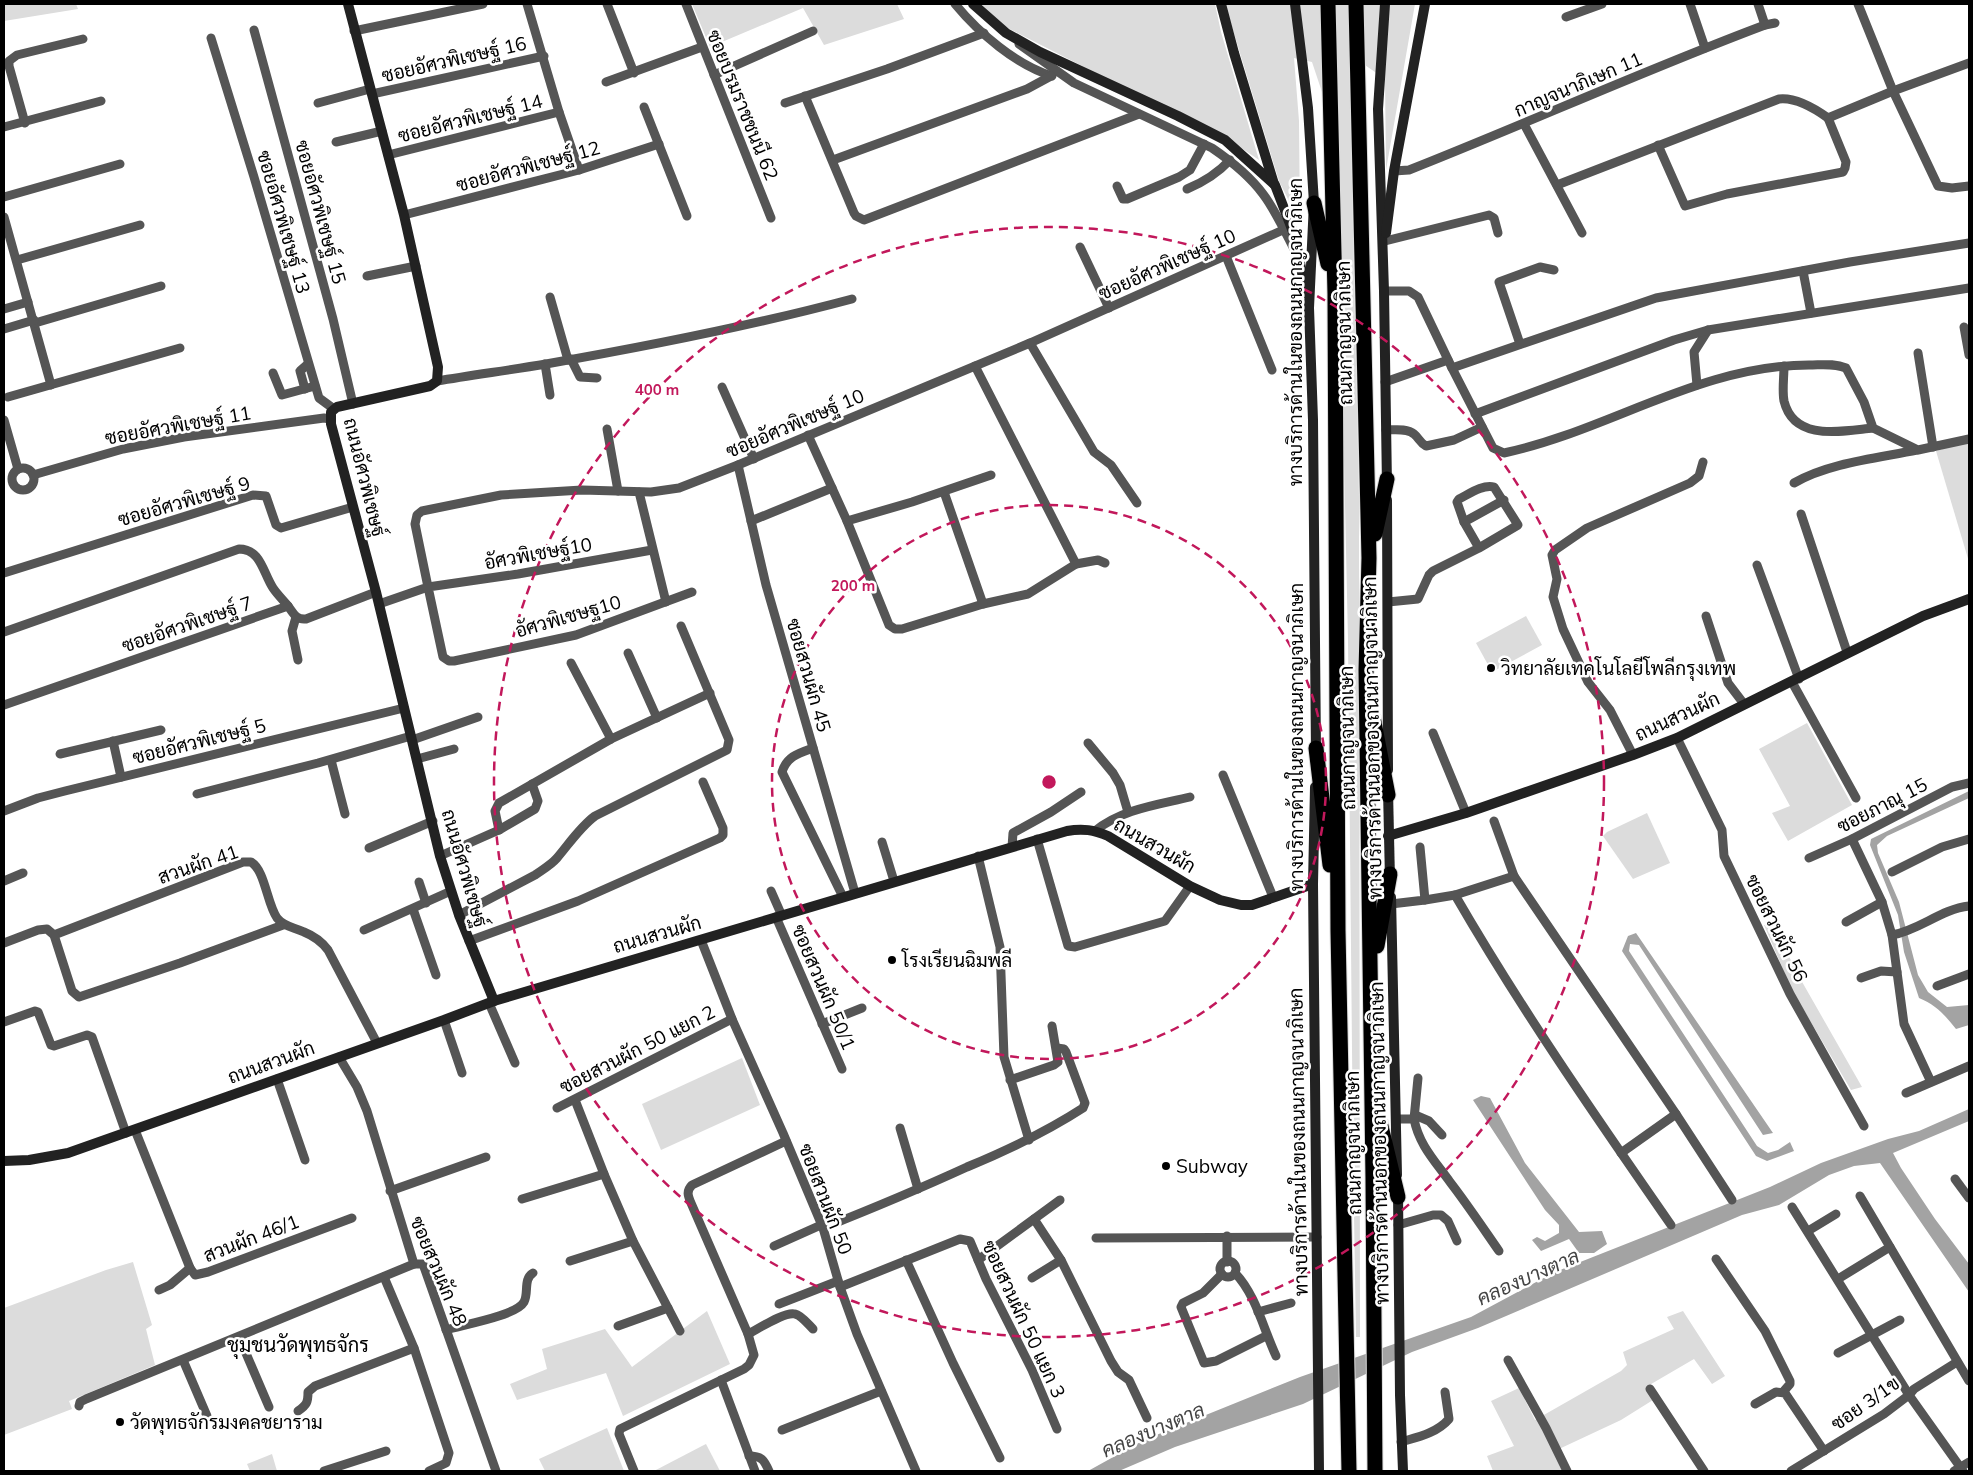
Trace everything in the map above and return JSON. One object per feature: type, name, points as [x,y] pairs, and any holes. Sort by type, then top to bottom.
[{"type":"highway","name":"ถนนกาญจนาภิเษก","points":[[1328,4],[1335,294],[1338,931],[1349,1471]]},
{"type":"highway","name":"ถนนกาญจนาภิเษก","points":[[1356,4],[1370,558],[1366,679],[1376,1400],[1375,1471]]},
{"type":"highway","points":[[1314,203],[1335,294]]},
{"type":"highway","points":[[1370,558],[1387,479]]},
{"type":"highway","points":[[1366,679],[1388,795]]},
{"type":"highway","points":[[1316,748],[1338,931]]},
{"type":"highway","points":[[1370,982],[1390,874]]},
{"type":"highway","points":[[1372,1090],[1398,1196]]},
{"type":"main road","points":[[348,4],[404,215],[438,367],[437,381]]},
{"type":"main road","points":[[973,4],[1006,33],[1040,52],[1178,116],[1224,140],[1275,185]]},
{"type":"main road","points":[[1221,4],[1234,53],[1275,185],[1290,221],[1309,308]]},
{"type":"main road","name":"ทางบริการด้านในของถนนกาญจนาภิเษก","points":[[1295,4],[1308,108],[1314,203],[1309,308],[1313,420],[1316,748],[1313,884],[1319,1471]]},
{"type":"main road","name":"ทางบริการด้านนอกของถนนกาญจนาภิเษก","points":[[1385,4],[1378,109],[1384,291],[1387,479],[1388,836],[1403,1471]]},
{"type":"main road","points":[[1382,262],[1394,171],[1425,4]]},
{"type":"main road","name":"ถนนอัศวพิเชษฐ์","points":[[437,381],[430,386],[353,404],[332,414],[353,506],[433,821],[440,856],[459,915],[491,1002]]},
{"type":"main road","name":"ถนนสวนผัก","points":[[1388,836],[1466,812],[1677,738],[1795,680],[1847,652],[1923,616],[1969,599]]},
{"type":"main road","name":"ถนนสวนผัก","points":[[4,1161],[42,1158],[68,1153],[491,1002],[978,856],[1076,829],[1095,831],[1108,836],[1190,886],[1220,900],[1241,905],[1260,903],[1313,884]]},
{"type":"street","points":[[354,31],[483,4]]},
{"type":"street","points":[[527,4],[544,56],[559,112],[579,170]]},
{"type":"street","points":[[607,4],[634,73]]},
{"type":"street","name":"ซอยบรมราชชนนี 62","points":[[686,4],[770,218]]},
{"type":"street","points":[[955,4],[984,33],[1022,64],[1074,83],[1204,144],[1230,160],[1243,171],[1264,196],[1299,258]]},
{"type":"street","points":[[1566,17],[1602,4]]},
{"type":"street","points":[[1690,4],[1705,48]]},
{"type":"street","points":[[1758,4],[1765,25]]},
{"type":"street","points":[[1858,4],[1893,91],[1938,186],[1952,188],[1969,186]]},
{"type":"street","name":"กาญจนาภิเษก 11","points":[[1394,171],[1409,170],[1705,48],[1775,23]]},
{"type":"street","name":"ซอยอัศวพิเชษฐ์ 15","points":[[254,30],[333,319],[353,404]]},
{"type":"street","points":[[714,75],[814,31]]},
{"type":"street","points":[[785,103],[887,69],[984,33]]},
{"type":"street","points":[[1006,33],[1074,83]]},
{"type":"street","name":"ซอยอัศวพิเชษฐ์ 13","points":[[211,38],[315,386],[319,398],[332,414]]},
{"type":"street","points":[[25,123],[9,61],[17,55],[83,39]]},
{"type":"street","points":[[606,82],[702,47]]},
{"type":"street","name":"ซอยอัศวพิเชษฐ์ 16","points":[[318,103],[544,56]]},
{"type":"street","points":[[1828,118],[1893,91],[1969,63]]},
{"type":"street","points":[[833,160],[1027,89],[1051,76]]},
{"type":"street","points":[[806,96],[854,213],[864,220],[1139,114]]},
{"type":"street","points":[[1557,185],[1658,145],[1779,99],[1790,99],[1815,108],[1828,118],[1846,162],[1846,168],[1843,172],[1727,194],[1685,206],[1658,145]]},
{"type":"street","points":[[4,127],[25,123],[101,101]]},
{"type":"street","points":[[644,107],[687,216]]},
{"type":"street","name":"ซอยอัศวพิเชษฐ์ 14","points":[[388,155],[559,112]]},
{"type":"street","points":[[1524,124],[1582,233]]},
{"type":"street","points":[[336,142],[382,132]]},
{"type":"street","name":"ซอยอัศวพิเชษฐ์ 12","points":[[404,215],[579,170],[659,144]]},
{"type":"street","points":[[1117,186],[1120,196],[1123,199],[1127,199],[1179,177],[1190,170],[1204,144]]},
{"type":"street","points":[[1187,189],[1215,174],[1230,160]]},
{"type":"street","points":[[4,196],[120,164]]},
{"type":"street","points":[[1385,241],[1488,215],[1494,218],[1498,233]]},
{"type":"street","points":[[4,216],[7,240],[17,260],[51,385]]},
{"type":"street","points":[[17,260],[140,225]]},
{"type":"street","name":"ซอยอัศวพิเชษฐ์ 10","points":[[450,661],[443,657],[415,524],[415,519],[422,511],[501,494],[540,491],[639,492],[679,488],[1030,343],[1283,230]]},
{"type":"street","points":[[1385,382],[1520,344],[1656,298],[1969,243]]},
{"type":"street","points":[[1080,247],[1109,308]]},
{"type":"street","points":[[1226,256],[1272,370]]},
{"type":"street","points":[[367,276],[416,266]]},
{"type":"street","points":[[1520,344],[1499,282],[1540,267],[1554,270]]},
{"type":"street","points":[[1803,271],[1811,313]]},
{"type":"street","points":[[4,329],[161,286]]},
{"type":"street","points":[[1475,414],[1674,340],[1708,330],[1969,288]]},
{"type":"street","points":[[1384,291],[1401,290],[1414,293],[1418,297],[1475,414],[1493,448],[1500,452],[1508,452],[1574,434],[1697,385],[1724,377],[1784,366],[1833,365],[1846,368],[1864,402],[1873,428]]},
{"type":"street","points":[[550,297],[570,360],[580,377],[596,378]]},
{"type":"street","points":[[437,381],[570,360],[763,322],[852,299]]},
{"type":"street","points":[[4,309],[28,302]]},
{"type":"street","points":[[1964,327],[1969,355]]},
{"type":"street","points":[[1697,385],[1694,352],[1708,330]]},
{"type":"street","points":[[1030,343],[1094,452],[1111,465],[1137,503]]},
{"type":"street","points":[[8,397],[180,348]]},
{"type":"street","points":[[1918,352],[1933,447]]},
{"type":"street","points":[[305,390],[300,371],[308,364]]},
{"type":"street","points":[[545,364],[550,395]]},
{"type":"street","points":[[975,366],[1076,564]]},
{"type":"street","points":[[1784,366],[1784,400],[1792,420],[1810,430],[1829,432],[1873,428],[1918,450]]},
{"type":"street","points":[[273,373],[282,394],[285,395],[315,386]]},
{"type":"street","points":[[722,387],[754,458]]},
{"type":"street","name":"ซอยอัศวพิเชษฐ์ 11","points":[[33,476],[123,449],[175,439],[324,418],[332,414]]},
{"type":"street","points":[[4,420],[18,469]]},
{"type":"street","points":[[1386,430],[1409,432],[1426,446],[1454,440],[1482,427]]},
{"type":"street","points":[[607,428],[618,492]]},
{"type":"street","points":[[808,435],[847,521],[889,625],[895,629],[902,629],[983,604],[1028,594],[1076,564],[1098,560],[1105,564]]},
{"type":"street","points":[[1794,483],[1806,476],[1836,467],[1969,439]]},
{"type":"street","points":[[1633,755],[1610,710],[1588,682],[1564,629],[1553,597],[1556,579],[1553,552],[1588,528],[1690,483],[1699,476],[1703,462]]},
{"type":"street","name":"ซอยสวนผัก 45","points":[[738,465],[766,584],[855,893]]},
{"type":"street","points":[[18,469],[27,469],[33,476],[32,485],[29,488],[19,490],[8,484],[12,475],[18,469]]},
{"type":"street","points":[[847,521],[991,476]]},
{"type":"street","points":[[1388,602],[1418,599],[1430,573],[1478,548],[1518,525],[1504,500],[1494,487],[1489,486],[1459,499],[1457,504],[1478,548]]},
{"type":"street","points":[[751,521],[832,488]]},
{"type":"street","points":[[639,492],[666,602]]},
{"type":"street","points":[[944,492],[983,604]]},
{"type":"street","name":"ซอยอัศวพิเชษฐ์ 9","points":[[4,572],[254,495],[266,496],[276,525],[281,528],[353,506]]},
{"type":"street","points":[[1464,522],[1504,500]]},
{"type":"street","points":[[1801,514],[1847,652]]},
{"type":"street","points":[[4,632],[245,549],[256,556],[273,588],[296,617],[306,619],[376,592]]},
{"type":"street","name":"อัศวพิเชษฐ์10","points":[[428,587],[518,574],[652,550]]},
{"type":"street","points":[[1757,565],[1795,680],[1856,798]]},
{"type":"street","points":[[379,604],[428,587]]},
{"type":"street","name":"อัศวพิเชษฐ10","points":[[450,661],[576,635],[692,592]]},
{"type":"street","name":"ซอยอัศวพิเชษฐ์ 7","points":[[4,705],[288,606]]},
{"type":"street","points":[[1706,616],[1728,683],[1744,704]]},
{"type":"street","points":[[296,617],[292,631],[298,660]]},
{"type":"street","points":[[459,915],[546,868],[584,826],[596,816],[727,750],[729,740],[681,626]]},
{"type":"street","points":[[628,653],[658,718]]},
{"type":"street","points":[[571,663],[612,739]]},
{"type":"street","points":[[499,830],[496,806],[612,739],[710,693]]},
{"type":"street","name":"ซอยอัศวพิเชษฐ์ 5","points":[[4,811],[38,798],[404,708]]},
{"type":"street","points":[[197,794],[412,738],[478,717]]},
{"type":"street","points":[[60,754],[161,730]]},
{"type":"street","points":[[1433,733],[1466,812]]},
{"type":"street","name":"ซอยสวนผัก 56","points":[[1677,738],[1722,830],[1724,856],[1790,994],[1864,1126]]},
{"type":"street","points":[[113,741],[121,778]]},
{"type":"street","points":[[1088,743],[1113,773],[1120,785],[1128,812]]},
{"type":"street","points":[[813,748],[792,756],[785,764],[782,772],[843,896]]},
{"type":"street","points":[[417,759],[454,749]]},
{"type":"street","points":[[330,760],[345,814]]},
{"type":"street","points":[[1223,775],[1273,897]]},
{"type":"street","points":[[469,940],[578,902],[720,838],[723,835],[723,828],[702,782]]},
{"type":"street","name":"ซอยภาณุ 15","points":[[1809,858],[1852,840],[1952,787],[1969,783]]},
{"type":"street","points":[[440,856],[499,830],[535,808],[538,801],[532,784]]},
{"type":"street","points":[[1012,847],[1013,833],[1051,812],[1081,792]]},
{"type":"street","points":[[1095,831],[1109,819],[1128,812],[1190,797]]},
{"type":"street","points":[[369,848],[433,821]]},
{"type":"street","points":[[1494,822],[1514,876],[1676,1114],[1732,1200]]},
{"type":"street","points":[[1037,839],[1068,946],[1076,947],[1165,921],[1190,886]]},
{"type":"street","points":[[1892,872],[1942,847],[1969,839]]},
{"type":"street","points":[[1852,840],[1896,934],[1897,972],[1904,1024],[1931,1082]]},
{"type":"street","points":[[882,842],[894,881]]},
{"type":"street","points":[[1420,847],[1425,900]]},
{"type":"street","points":[[978,856],[1000,946],[1002,1049],[1029,1140]]},
{"type":"street","name":"สวนผัก 41","points":[[54,935],[247,862],[255,864],[258,868],[272,907],[283,925]]},
{"type":"street","points":[[4,880],[23,873]]},
{"type":"street","points":[[1391,904],[1454,895],[1514,876]]},
{"type":"street","points":[[419,882],[426,903]]},
{"type":"street","points":[[364,930],[451,891]]},
{"type":"street","name":"ซอยสวนผัก 50/1","points":[[771,891],[822,1024],[842,1069]]},
{"type":"street","points":[[1454,895],[1492,961],[1621,1153],[1672,1225]]},
{"type":"street","points":[[1846,922],[1882,902]]},
{"type":"street","points":[[1896,934],[1909,931],[1949,911],[1969,906]]},
{"type":"street","points":[[413,908],[436,975]]},
{"type":"street","points":[[4,943],[44,928],[54,935],[72,991],[79,997],[180,963],[283,925],[311,935],[322,942],[377,1043]]},
{"type":"street","name":"ซอยสวนผัก 50","points":[[701,940],[732,1020],[822,1226],[839,1284],[857,1334],[916,1471]]},
{"type":"street","points":[[1861,978],[1881,971],[1897,972]]},
{"type":"street","points":[[1937,986],[1969,974]]},
{"type":"street","points":[[491,1002],[515,1063]]},
{"type":"street","points":[[822,1024],[862,1008]]},
{"type":"street","name":"สวนผัก 46/1","points":[[4,1022],[35,1011],[38,1012],[51,1045],[54,1046],[87,1035],[92,1037],[190,1268],[195,1274],[208,1272],[352,1218]]},
{"type":"street","points":[[444,1020],[462,1073]]},
{"type":"street","name":"ซอยสวนผัก 50 แยก 2","points":[[557,1108],[732,1020]]},
{"type":"street","points":[[1010,1080],[1054,1065],[1059,1060],[1052,1026]]},
{"type":"street","points":[[774,1246],[918,1189],[1029,1140],[1054,1127],[1083,1108],[1085,1104],[1066,1052],[1064,1049],[1057,1048]]},
{"type":"street","name":"ซอยสวนผัก 48","points":[[339,1057],[357,1087],[368,1111],[390,1191],[414,1264],[423,1264],[496,1471]]},
{"type":"street","points":[[1906,1093],[1969,1066]]},
{"type":"street","points":[[277,1078],[305,1160]]},
{"type":"street","points":[[1418,1078],[1414,1117],[1416,1129],[1426,1151],[1450,1181],[1499,1251]]},
{"type":"street","points":[[575,1100],[633,1241],[680,1331]]},
{"type":"street","points":[[1621,1153],[1676,1114]]},
{"type":"street","points":[[1396,1119],[1414,1117],[1429,1122],[1442,1135]]},
{"type":"street","points":[[900,1128],[918,1189]]},
{"type":"street","points":[[634,1471],[618,1431],[744,1369],[753,1360],[753,1347],[748,1334],[690,1203],[688,1192],[692,1184],[786,1141]]},
{"type":"street","points":[[390,1191],[486,1156]]},
{"type":"street","points":[[522,1199],[604,1174]]},
{"type":"street","points":[[1955,1179],[1969,1198]]},
{"type":"street","points":[[1860,1196],[1969,1381]]},
{"type":"street","points":[[978,1260],[1060,1200]]},
{"type":"street","points":[[1792,1207],[1910,1395],[1962,1468]]},
{"type":"street","points":[[1808,1231],[1836,1214]]},
{"type":"street","points":[[1398,1225],[1433,1215],[1441,1215],[1448,1221],[1457,1241]]},
{"type":"street","points":[[1034,1219],[1048,1237],[1111,1361],[1118,1372],[1129,1380],[1147,1418]]},
{"type":"street","points":[[1227,1236],[1227,1262]]},
{"type":"street","points":[[1096,1238],[1317,1237]]},
{"type":"street","name":"ซอยสวนผัก 50 แยก 3","points":[[779,1304],[964,1239],[970,1241],[986,1279],[1032,1370],[1057,1429]]},
{"type":"street","points":[[570,1261],[633,1241]]},
{"type":"street","points":[[1838,1279],[1890,1248]]},
{"type":"street","points":[[906,1260],[1000,1458]]},
{"type":"street","points":[[1032,1278],[1061,1260]]},
{"type":"street","points":[[1716,1260],[1769,1337],[1790,1381],[1790,1384],[1783,1392],[1776,1392],[1755,1404]]},
{"type":"street","points":[[1227,1262],[1234,1265],[1235,1273],[1243,1281],[1276,1356]]},
{"type":"street","points":[[1222,1274],[1221,1266],[1227,1262]]},
{"type":"street","points":[[79,1406],[80,1402],[86,1399],[414,1264]]},
{"type":"street","points":[[159,1290],[170,1285],[190,1268]]},
{"type":"street","points":[[446,1330],[507,1313],[521,1306],[527,1293],[528,1279],[533,1273]]},
{"type":"street","points":[[1222,1274],[1229,1277],[1235,1273]]},
{"type":"street","points":[[1222,1274],[1203,1293],[1181,1307],[1204,1363],[1216,1361],[1266,1336]]},
{"type":"street","points":[[384,1277],[414,1348],[449,1453],[446,1463],[429,1471]]},
{"type":"street","points":[[1258,1312],[1291,1303]]},
{"type":"street","points":[[618,1326],[668,1308]]},
{"type":"street","points":[[748,1334],[783,1316],[793,1313],[797,1314],[813,1329]]},
{"type":"street","points":[[1838,1353],[1900,1320]]},
{"type":"street","points":[[239,1337],[268,1407]]},
{"type":"street","points":[[298,1411],[306,1406],[308,1392],[315,1386],[414,1348]]},
{"type":"street","points":[[184,1360],[207,1416]]},
{"type":"street","points":[[1508,1360],[1546,1428],[1567,1471]]},
{"type":"street","name":"ซอย 3/1ข","points":[[1791,1471],[1884,1414],[1910,1395],[1914,1389],[1957,1362]]},
{"type":"street","points":[[720,1380],[755,1471]]},
{"type":"street","points":[[1650,1389],[1704,1471]]},
{"type":"street","points":[[782,1430],[881,1391]]},
{"type":"street","points":[[1401,1442],[1431,1432],[1449,1419],[1445,1392]]},
{"type":"street","points":[[1783,1392],[1824,1451]]},
{"type":"street","points":[[324,1471],[353,1467],[386,1450]]},
{"type":"street","points":[[749,1456],[758,1456],[763,1459],[769,1471]]},
{"type":"shaded area","points":[[4,4],[76,4],[78,9],[4,21]]},
{"type":"shaded area","points":[[692,4],[897,4],[904,19],[824,45],[803,8],[710,47]]},
{"type":"shaded area","points":[[981,4],[1215,4],[1221,32],[1259,160],[1237,145],[1000,24]]},
{"type":"shaded area","points":[[1225,4],[1415,4],[1386,170],[1385,79],[1349,54],[1359,497],[1360,1337],[1356,1337],[1348,640],[1335,56],[1321,58],[1322,92],[1312,62],[1294,58],[1299,121],[1300,223],[1279,181]]},
{"type":"shaded area","points":[[1969,441],[1969,562],[1936,451]]},
{"type":"shaded area","points":[[1526,616],[1542,645],[1492,672],[1476,643]]},
{"type":"shaded area","points":[[1807,723],[1852,805],[1788,841],[1772,813],[1790,806],[1759,749]]},
{"type":"shaded area","points":[[1969,791],[1969,798],[1887,836],[1877,845],[1878,853],[1899,902],[1918,975],[1928,992],[1947,1007],[1969,1005],[1969,1025],[1956,1029],[1940,1011],[1919,998],[1904,952],[1898,915],[1870,845],[1871,839]]},
{"type":"shaded area","points":[[1647,813],[1670,863],[1633,879],[1603,836],[1607,832]]},
{"type":"shaded area","points":[[1764,925],[1774,925],[1797,973],[1862,1087],[1851,1090],[1792,990]]},
{"type":"shaded area","points":[[1636,933],[1773,1133],[1763,1135],[1639,945],[1630,944],[1629,951],[1757,1146],[1768,1153],[1778,1150],[1790,1142],[1794,1151],[1767,1161],[1756,1156],[1622,951],[1628,936]]},
{"type":"shaded area","points":[[742,1058],[760,1105],[661,1150],[642,1104]]},
{"type":"shaded area","points":[[1481,1096],[1490,1098],[1525,1163],[1579,1232],[1602,1231],[1607,1244],[1594,1253],[1579,1253],[1569,1239],[1541,1251],[1532,1240],[1537,1237],[1545,1241],[1559,1233],[1559,1225],[1545,1210],[1473,1100]]},
{"type":"shaded area","points":[[1969,1109],[1969,1121],[1893,1153],[1935,1219],[1969,1264],[1969,1292],[1880,1163],[1854,1166],[1829,1175],[1779,1205],[1742,1215],[1478,1328],[1412,1352],[1303,1404],[1175,1447],[1119,1471],[1088,1471],[1144,1440],[1300,1377],[1471,1317],[1555,1272],[1770,1187],[1821,1163],[1888,1139],[1919,1131]]},
{"type":"shaded area","points":[[133,1262],[152,1325],[146,1329],[155,1365],[69,1401],[72,1409],[4,1435],[4,1308],[106,1270]]},
{"type":"shaded area","points":[[707,1311],[730,1364],[623,1416],[606,1373],[517,1400],[510,1384],[547,1369],[542,1349],[605,1329],[632,1367]]},
{"type":"shaded area","points":[[1683,1311],[1725,1376],[1712,1384],[1694,1359],[1646,1387],[1653,1400],[1621,1420],[1559,1449],[1570,1471],[1493,1471],[1487,1456],[1514,1446],[1491,1401],[1519,1388],[1535,1420],[1621,1371],[1627,1365],[1623,1352],[1674,1329],[1667,1317]]},
{"type":"shaded area","points":[[607,1428],[624,1471],[545,1471],[539,1459]]},
{"type":"shaded area","points":[[706,1444],[720,1471],[654,1471],[702,1446]]},
{"type":"shaded area","points":[[272,1454],[277,1471],[250,1471],[247,1464]]},
{"type":"place","name":"วิทยาลัยเทคโนโลยีโพลีกรุงเทพ","points":[[1491,668]]},
{"type":"place","name":"โรงเรียนฉิมพลี","points":[[892,960]]},
{"type":"place","name":"Subway","points":[[1166,1166]]},
{"type":"place","name":"วัดพุทธจักรมงคลชยาราม","points":[[120,1422]]},
{"type":"district","name":"ชุมชนวัดพุทธจักร","points":[[298,1345]]},
{"type":"water label","name":"คลองบางตาล","points":[[1528,1277]]},
{"type":"water label","name":"คลองบางตาล","points":[[1153,1430]]}]
